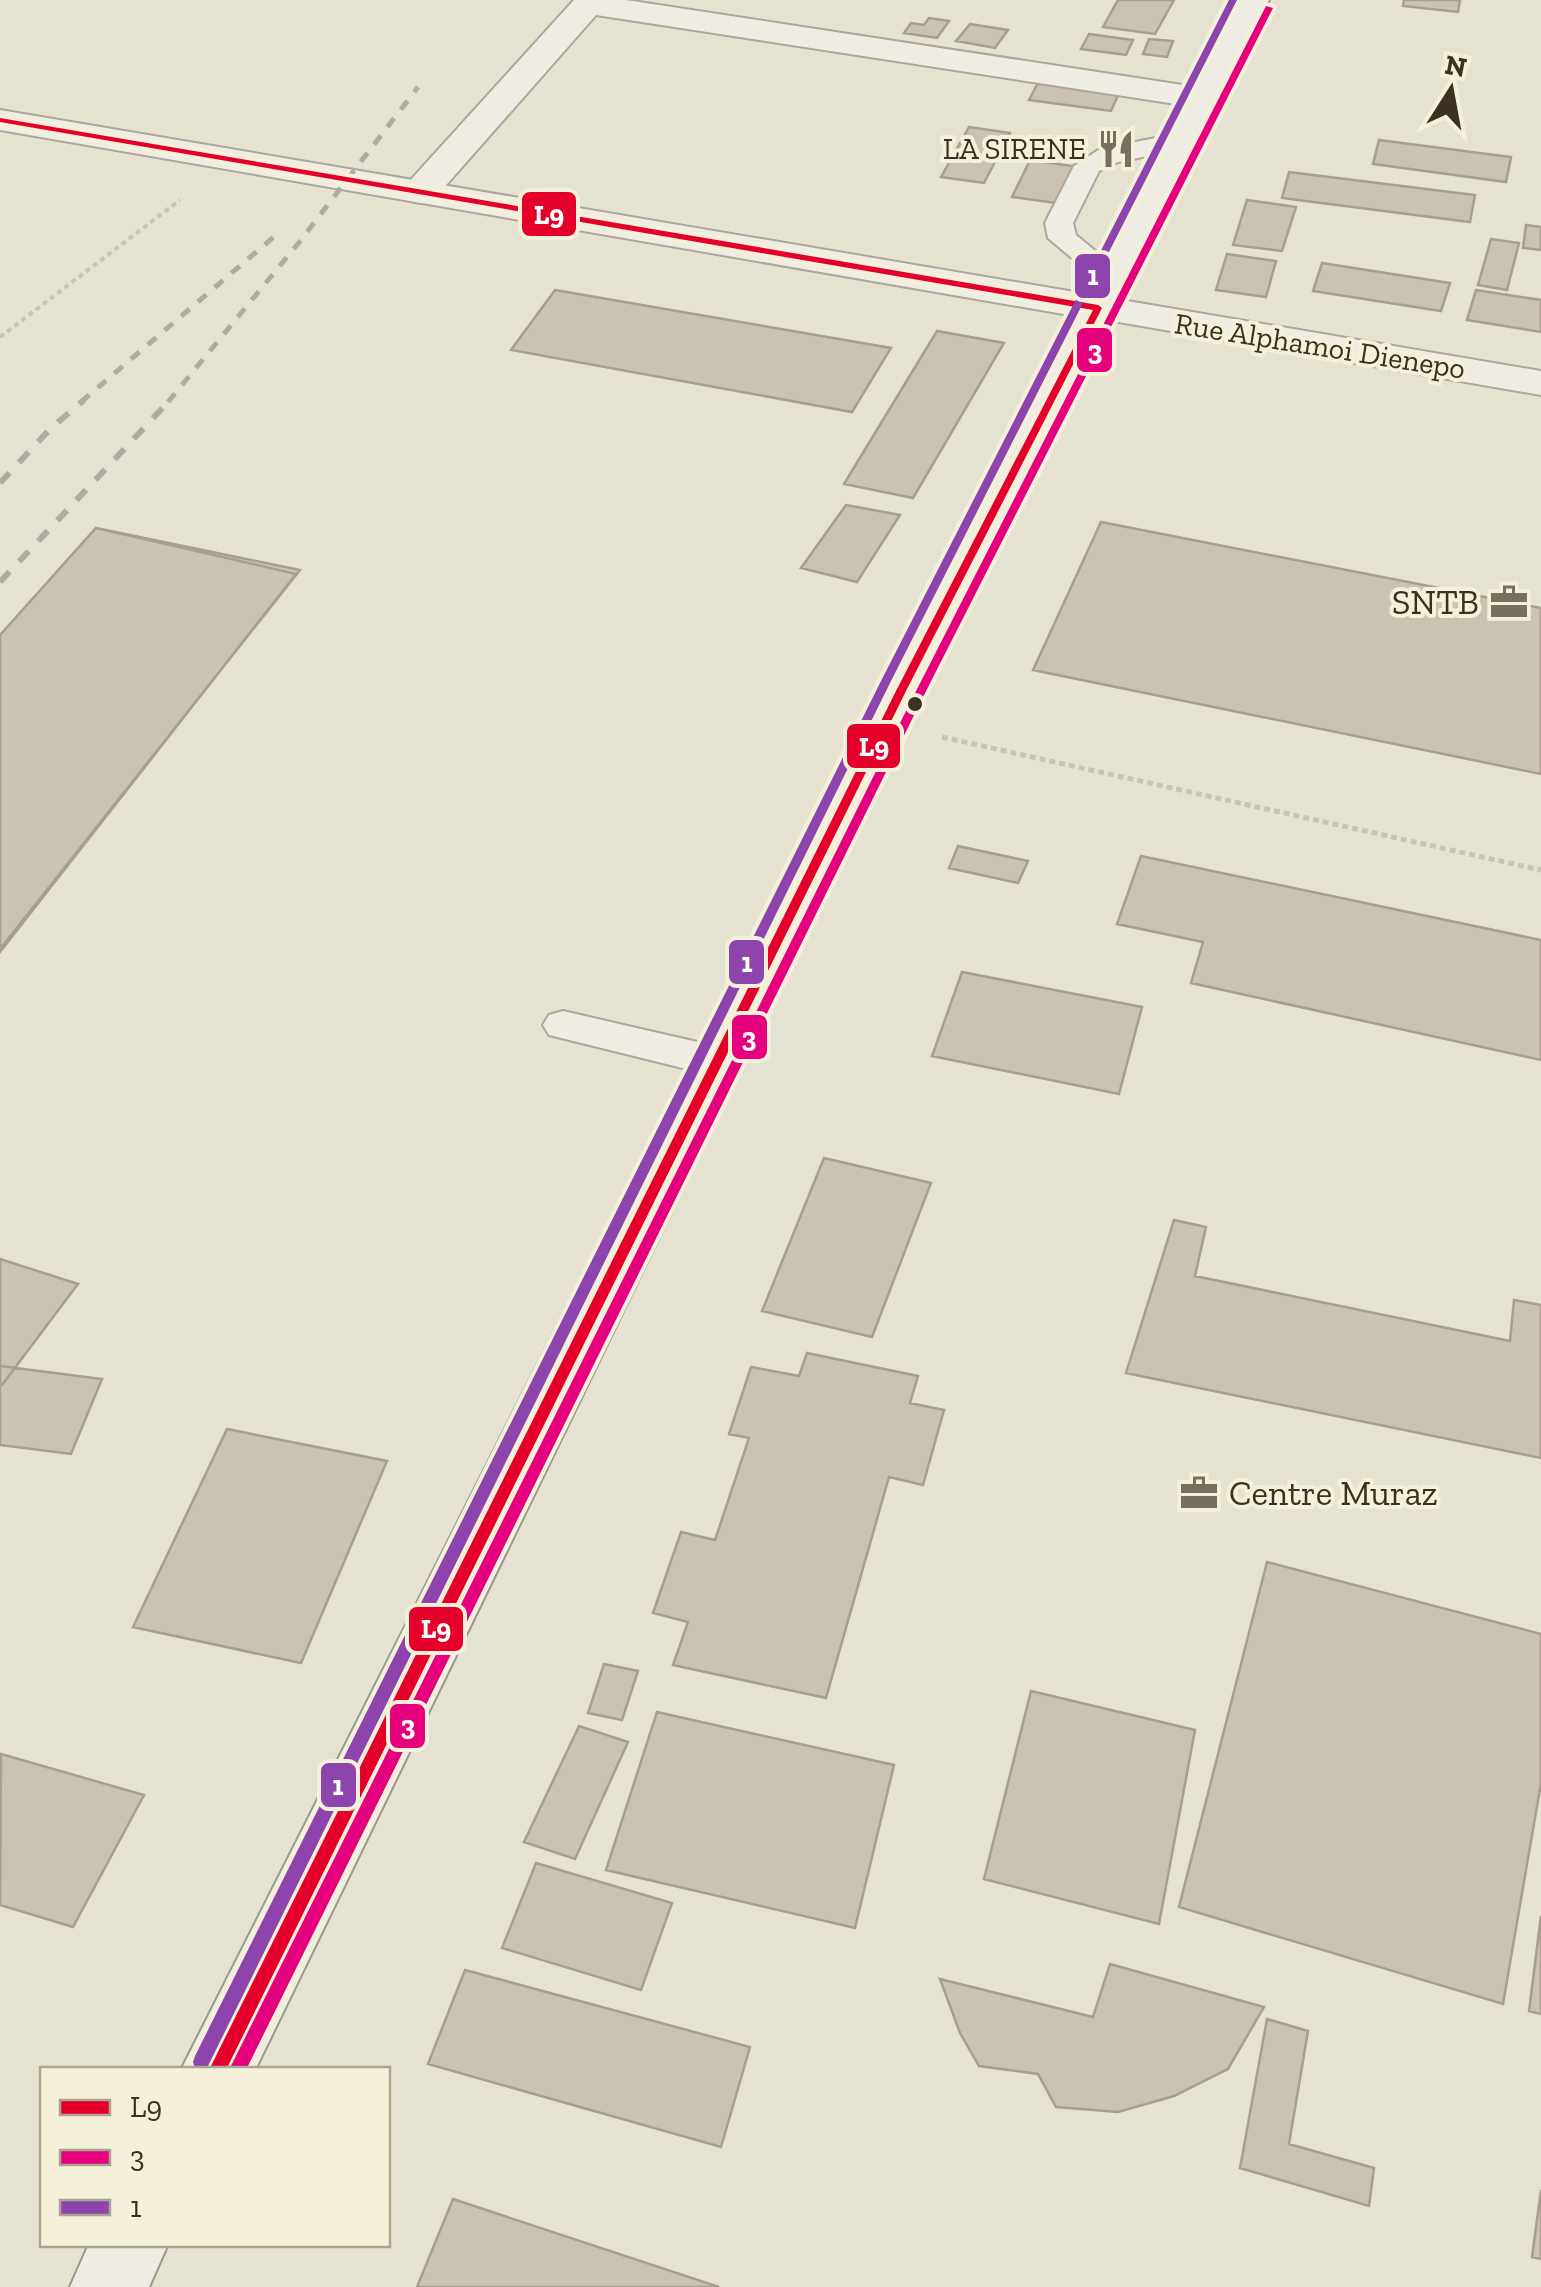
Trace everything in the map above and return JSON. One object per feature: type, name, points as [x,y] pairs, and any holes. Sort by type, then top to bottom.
[{"type":"street","points":[[217,2067],[886,724],[1253,0]]},
{"type":"street","points":[[420,192],[590,2],[1202,98]]},
{"type":"street","name":"Rue Alphamoi Dienepo","points":[[0,120],[420,192],[1105,293],[1541,382]]},
{"type":"street","points":[[109,2287],[129,2247]]},
{"type":"lane","points":[[1105,293],[1062,238],[1060,222],[1088,166],[1110,155],[1181,141]]},
{"type":"lane","points":[[563,1026],[718,1062]]},
{"type":"path","points":[[0,337],[232,160]]},
{"type":"path","points":[[886,724],[1541,870]]},
{"type":"building","points":[[1118,0],[1174,0],[1155,34],[1103,27]]},
{"type":"building","points":[[1404,0],[1460,0],[1458,12],[1403,6]]},
{"type":"building","points":[[929,18],[949,21],[937,38],[904,33],[911,23],[924,25]]},
{"type":"building","points":[[970,24],[1008,30],[995,48],[956,41]]},
{"type":"building","points":[[1089,34],[1133,40],[1126,55],[1081,49]]},
{"type":"building","points":[[1149,39],[1173,41],[1167,57],[1143,54]]},
{"type":"building","points":[[1039,81],[1119,93],[1111,111],[1029,100]]},
{"type":"building","points":[[969,127],[1010,133],[984,183],[941,177]]},
{"type":"building","points":[[1379,140],[1511,157],[1506,182],[1373,164]]},
{"type":"building","points":[[1030,160],[1079,167],[1063,204],[1012,197]]},
{"type":"building","points":[[1289,172],[1475,195],[1470,222],[1282,198]]},
{"type":"building","points":[[1247,200],[1296,207],[1282,251],[1233,245]]},
{"type":"building","points":[[1526,225],[1541,227],[1541,250],[1523,248]]},
{"type":"building","points":[[1491,239],[1519,243],[1507,290],[1478,285]]},
{"type":"building","points":[[1227,254],[1276,261],[1266,297],[1216,290]]},
{"type":"building","points":[[1322,263],[1450,283],[1441,311],[1313,291]]},
{"type":"building","points":[[555,290],[891,348],[852,412],[511,350]]},
{"type":"building","points":[[1476,290],[1541,300],[1541,332],[1467,320]]},
{"type":"building","points":[[937,331],[1004,343],[913,498],[844,484]]},
{"type":"building","points":[[846,505],[900,515],[857,582],[801,568]]},
{"type":"building","points":[[1101,522],[1541,608],[1541,774],[1033,670]]},
{"type":"building","points":[[96,528],[300,570],[0,949],[0,635]]},
{"type":"building","points":[[96,528],[296,574],[0,952],[0,635]]},
{"type":"building","points":[[958,846],[1028,861],[1018,883],[949,868]]},
{"type":"building","points":[[1141,856],[1541,940],[1541,1060],[1191,983],[1203,942],[1117,924]]},
{"type":"building","points":[[962,972],[1142,1007],[1119,1094],[932,1056]]},
{"type":"building","points":[[824,1158],[931,1183],[872,1337],[762,1311]]},
{"type":"building","points":[[1174,1220],[1206,1227],[1195,1276],[1510,1341],[1514,1300],[1541,1305],[1541,1458],[1126,1373]]},
{"type":"building","points":[[0,1259],[78,1284],[2,1385],[0,1385]]},
{"type":"building","points":[[807,1353],[918,1376],[910,1403],[944,1410],[923,1485],[889,1477],[826,1698],[673,1665],[688,1622],[653,1613],[681,1532],[715,1540],[749,1438],[729,1434],[751,1367],[799,1376]]},
{"type":"building","points":[[0,1366],[102,1379],[71,1454],[0,1445]]},
{"type":"building","points":[[227,1429],[387,1461],[301,1663],[133,1627]]},
{"type":"building","points":[[1267,1562],[1541,1634],[1541,1783],[1503,2004],[1179,1907]]},
{"type":"building","points":[[604,1664],[638,1671],[622,1720],[588,1713]]},
{"type":"building","points":[[1031,1691],[1195,1730],[1159,1924],[984,1879]]},
{"type":"building","points":[[657,1712],[894,1765],[855,1928],[606,1870]]},
{"type":"building","points":[[579,1726],[628,1742],[575,1859],[524,1842]]},
{"type":"building","points":[[1,1754],[144,1795],[73,1927],[0,1905]]},
{"type":"building","points":[[536,1863],[672,1903],[641,1990],[502,1948]]},
{"type":"building","points":[[1541,1916],[1541,2014],[1529,2011]]},
{"type":"building","points":[[1110,1964],[1264,2007],[1228,2069],[1174,2096],[1118,2112],[1056,2107],[1038,2074],[979,2066],[960,2033],[940,1979],[1093,2017]]},
{"type":"building","points":[[465,1970],[750,2047],[721,2147],[428,2064]]},
{"type":"building","points":[[1267,2019],[1308,2031],[1289,2144],[1374,2168],[1369,2206],[1240,2168]]},
{"type":"building","points":[[1541,2190],[1541,2259],[1532,2257]]},
{"type":"building","points":[[453,2199],[719,2287],[417,2287]]},
{"type":"railway","points":[[168,402],[301,240],[418,87]]},
{"type":"railway","points":[[81,402],[276,235]]},
{"type":"railway","points":[[0,483],[50,429],[84,400]]},
{"type":"railway","points":[[0,582],[170,400]]},
{"type":"transit line","name":"1","points":[[201,2062],[885,683],[1233,0]]},
{"type":"transit line","name":"3","points":[[238,2067],[917,699],[1269,8]]},
{"type":"transit line","name":"L9","points":[[0,120],[1098,308]]},
{"type":"transit line","name":"L9","points":[[218,2067],[901,691],[1098,308]]},
{"type":"place","name":"LA SIRENE","points":[[1116,149]]},
{"type":"place","name":"SNTB","points":[[1509,602]]},
{"type":"place","name":"Centre Muraz","points":[[1199,1493]]}]
